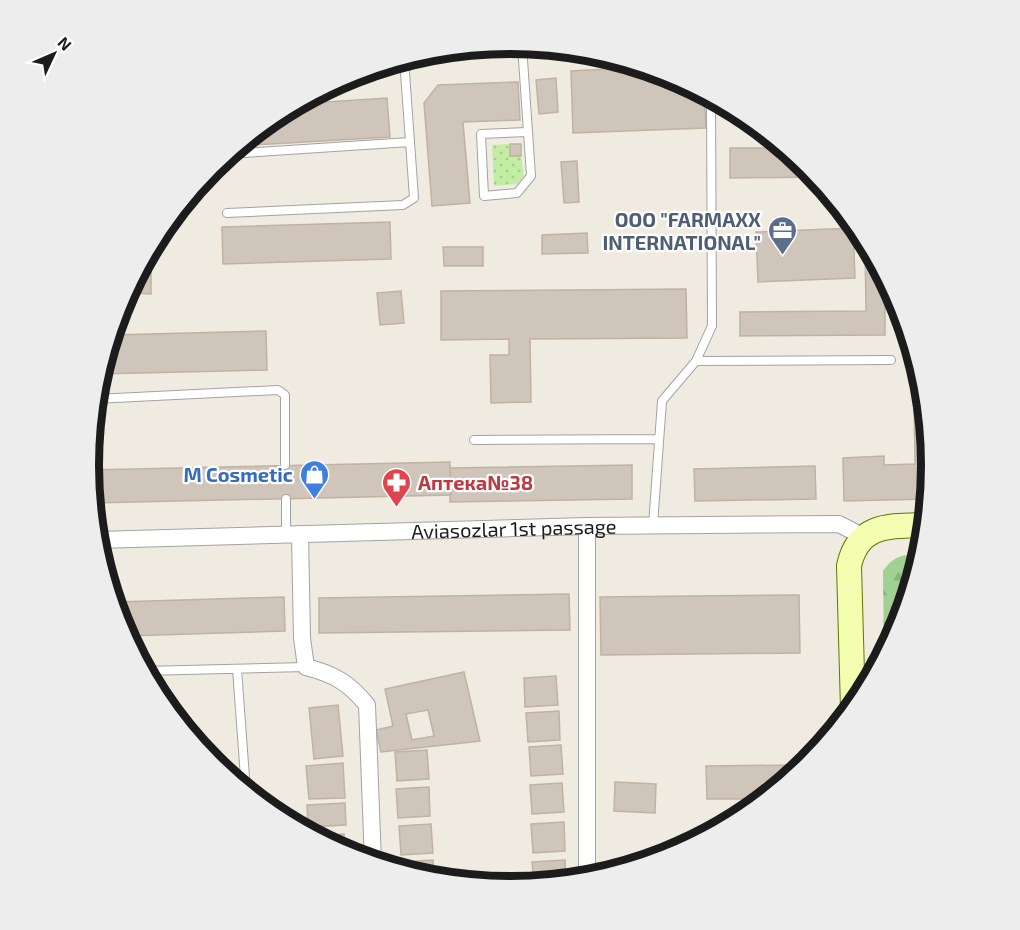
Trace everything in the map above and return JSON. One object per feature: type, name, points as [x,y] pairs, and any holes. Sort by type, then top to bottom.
[{"type":"main road","points":[[853,692],[849,566],[853,550],[864,537],[882,527],[916,525]]},
{"type":"street","name":"Aviasozlar 1st passage","points":[[106,540],[586,526],[840,524],[864,537]]},
{"type":"street","points":[[586,526],[587,868]]},
{"type":"street","points":[[293,535],[306,667],[327,672],[353,688],[367,705],[373,852]]},
{"type":"lane","points":[[523,54],[531,176],[517,193],[484,196],[481,134],[527,132]]},
{"type":"lane","points":[[227,213],[403,205],[414,198],[405,68]]},
{"type":"lane","points":[[653,525],[662,401],[696,361],[712,326],[711,106]]},
{"type":"lane","points":[[243,153],[410,142]]},
{"type":"lane","points":[[696,361],[891,360]]},
{"type":"lane","points":[[105,399],[278,390],[285,395],[285,465]]},
{"type":"lane","points":[[474,440],[659,439]]},
{"type":"lane","points":[[286,499],[293,535]]},
{"type":"lane","points":[[154,671],[306,667]]},
{"type":"lane","points":[[237,669],[245,779]]},
{"type":"green space","points":[[510,144],[510,156],[521,156],[524,176],[517,184],[494,186],[492,145]]},
{"type":"green space","points":[[909,555],[899,597],[884,636],[883,571],[899,557]]},
{"type":"building","points":[[618,68],[667,85],[705,103],[706,128],[573,133],[571,71]]},
{"type":"building","points":[[556,78],[558,112],[539,114],[536,80]]},
{"type":"building","points":[[518,82],[520,120],[463,122],[470,203],[432,206],[424,103],[438,85]]},
{"type":"building","points":[[387,98],[390,137],[252,145],[282,123],[316,103]]},
{"type":"building","points":[[510,144],[521,144],[521,156],[510,156]]},
{"type":"building","points":[[730,148],[771,148],[804,177],[730,178]]},
{"type":"building","points":[[577,161],[579,202],[564,203],[561,162]]},
{"type":"building","points":[[390,222],[391,259],[223,264],[222,227]]},
{"type":"building","points":[[846,228],[853,239],[855,278],[758,282],[756,232]]},
{"type":"building","points":[[587,233],[588,253],[542,254],[542,235]]},
{"type":"building","points":[[443,247],[483,247],[483,266],[444,266]]},
{"type":"building","points":[[865,259],[885,297],[885,335],[740,336],[740,312],[866,311]]},
{"type":"building","points":[[151,265],[151,294],[137,293]]},
{"type":"building","points":[[686,289],[687,338],[530,339],[531,402],[491,403],[490,355],[509,355],[509,339],[441,340],[441,291]]},
{"type":"building","points":[[401,291],[404,323],[380,325],[377,293]]},
{"type":"building","points":[[266,331],[267,370],[110,374],[120,335]]},
{"type":"building","points":[[914,401],[920,438],[919,499],[844,501],[843,458],[884,456],[884,465],[915,464]]},
{"type":"building","points":[[450,462],[451,495],[101,503],[99,470]]},
{"type":"building","points":[[632,465],[632,499],[450,502],[450,468]]},
{"type":"building","points":[[815,466],[816,499],[695,501],[694,469]]},
{"type":"building","points":[[569,594],[570,630],[319,633],[319,598]]},
{"type":"building","points":[[799,595],[800,653],[601,655],[600,597]]},
{"type":"building","points":[[284,597],[285,631],[136,636],[123,602]]},
{"type":"building","points":[[464,672],[480,741],[381,752],[376,730],[393,726],[385,689]],"holes":[[[428,710],[434,736],[412,740],[406,714]]]},
{"type":"building","points":[[556,676],[558,705],[525,707],[524,678]]},
{"type":"building","points":[[338,705],[343,756],[314,759],[309,708]]},
{"type":"building","points":[[559,711],[560,740],[528,742],[526,713]]},
{"type":"building","points":[[561,745],[563,774],[531,776],[529,747]]},
{"type":"building","points":[[427,750],[429,779],[397,781],[395,752]]},
{"type":"building","points":[[343,763],[345,798],[309,799],[306,766]]},
{"type":"building","points":[[791,765],[749,799],[707,799],[706,766]]},
{"type":"building","points":[[615,782],[656,784],[655,813],[614,811]]},
{"type":"building","points":[[562,783],[564,812],[532,814],[530,785]]},
{"type":"building","points":[[429,787],[430,816],[398,818],[396,789]]},
{"type":"building","points":[[345,803],[346,825],[314,827],[308,823],[307,805]]},
{"type":"building","points":[[564,822],[565,851],[533,853],[531,824]]},
{"type":"building","points":[[431,824],[433,853],[401,855],[399,826]]},
{"type":"building","points":[[344,834],[345,841],[330,835]]},
{"type":"building","points":[[433,860],[433,869],[430,868],[403,862]]},
{"type":"building","points":[[565,860],[566,872],[533,875],[532,862]]},
{"type":"place","name":"OOO \"FARMAXX INTERNATIONAL\"","points":[[782,256]]},
{"type":"place","name":"M Cosmetic","points":[[314,500]]},
{"type":"place","name":"Аптека№38","points":[[397,508]]}]
